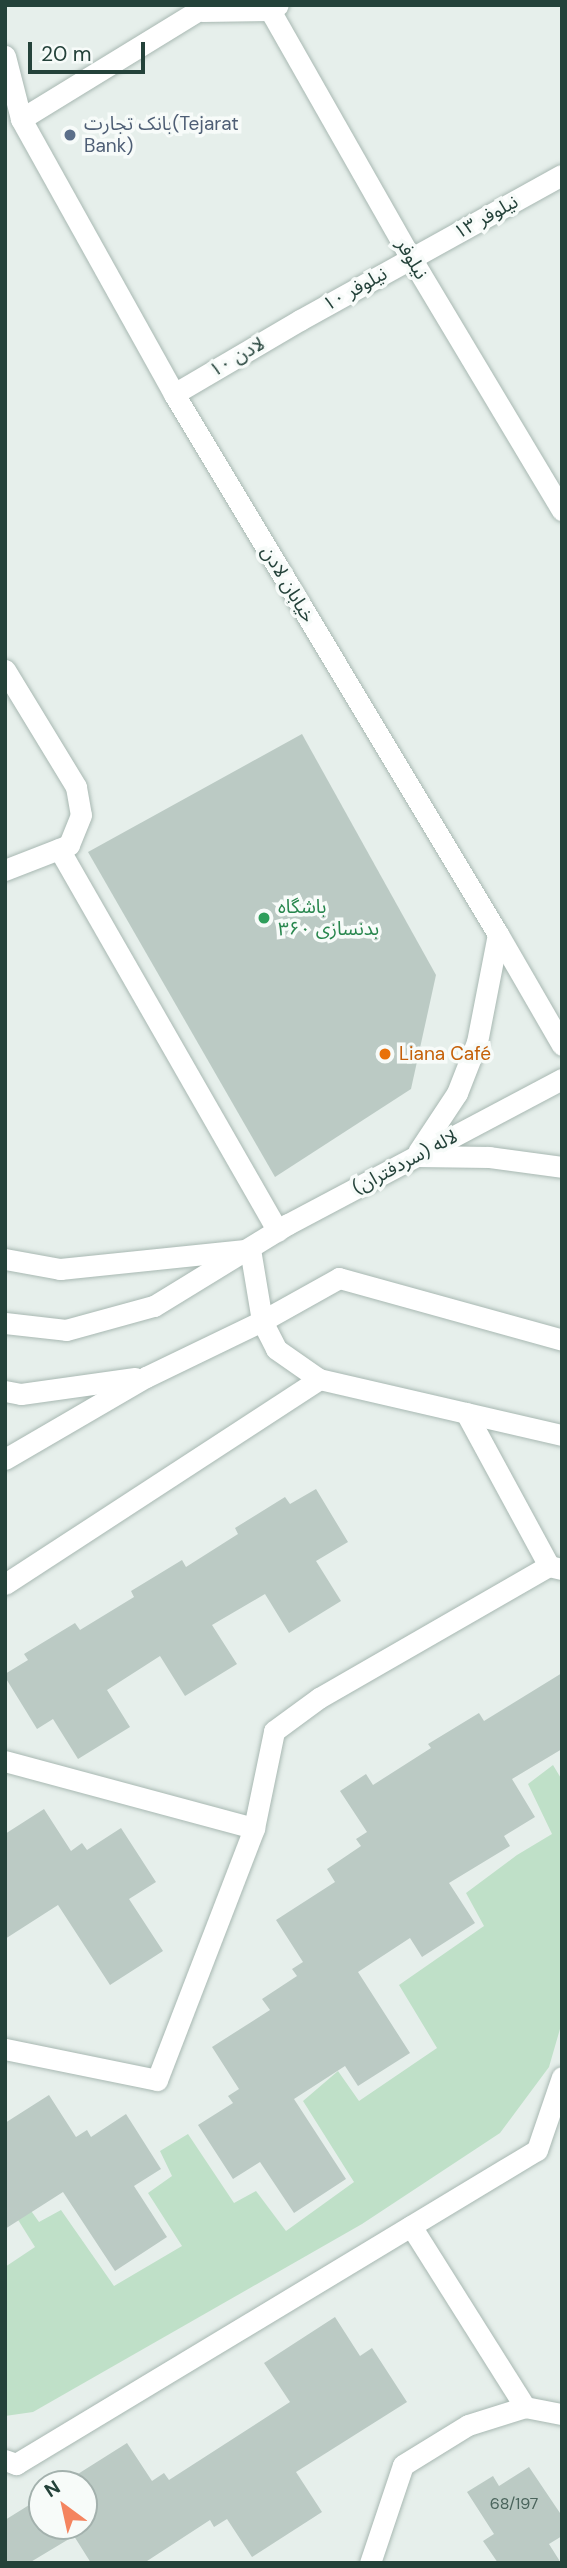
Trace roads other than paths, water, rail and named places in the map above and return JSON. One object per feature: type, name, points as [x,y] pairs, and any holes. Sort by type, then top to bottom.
[{"type":"street","points":[[13,112],[204,8],[272,7]]},
{"type":"street","name":"نیلوفر","points":[[272,7],[411,258],[562,510]]},
{"type":"street","name":"خیابان لادن","points":[[5,56],[13,112],[174,394],[562,1045]]},
{"type":"street","name":"۱۳ نیلوفر","points":[[411,258],[562,176]]},
{"type":"street","name":"۱۰ نیلوفر","points":[[300,320],[411,258]]},
{"type":"street","name":"۱۰ لادن","points":[[174,394],[300,320]]},
{"type":"street","points":[[5,670],[76,788],[81,815],[64,847],[5,870]]},
{"type":"street","points":[[64,847],[283,1228]]},
{"type":"street","points":[[415,1156],[457,1093],[477,1042],[498,934]]},
{"type":"street","name":"لاله (سردفتران)","points":[[5,1323],[66,1331],[153,1306],[283,1228],[562,1079]]},
{"type":"street","points":[[415,1156],[489,1157],[562,1167]]},
{"type":"street","points":[[250,1249],[261,1321],[276,1349],[319,1379],[562,1435]]},
{"type":"street","name":"لاله (سردفتران)","points":[[5,1259],[60,1269],[250,1249]]},
{"type":"street","points":[[5,1460],[146,1377],[261,1321],[339,1278],[562,1340]]},
{"type":"street","points":[[5,1391],[20,1394],[146,1377]]},
{"type":"street","points":[[5,1584],[319,1379]]},
{"type":"street","points":[[5,2049],[156,2080],[254,1828],[274,1731],[320,1698],[556,1567],[466,1413]]},
{"type":"street","points":[[5,1761],[254,1828]]},
{"type":"street","points":[[5,2460],[16,2464],[537,2150],[562,2077]]},
{"type":"street","points":[[411,2226],[525,2407]]},
{"type":"street","points":[[370,2563],[403,2465],[468,2426],[525,2407],[562,2414]]},
{"type":"place","name":"بانک تجارت(Tejarat Bank)","points":[[70,135]]},
{"type":"place","name":"باشگاه بدنسازی ۳۶۰","points":[[264,918]]},
{"type":"place","name":"Liana Café","points":[[385,1054]]}]
